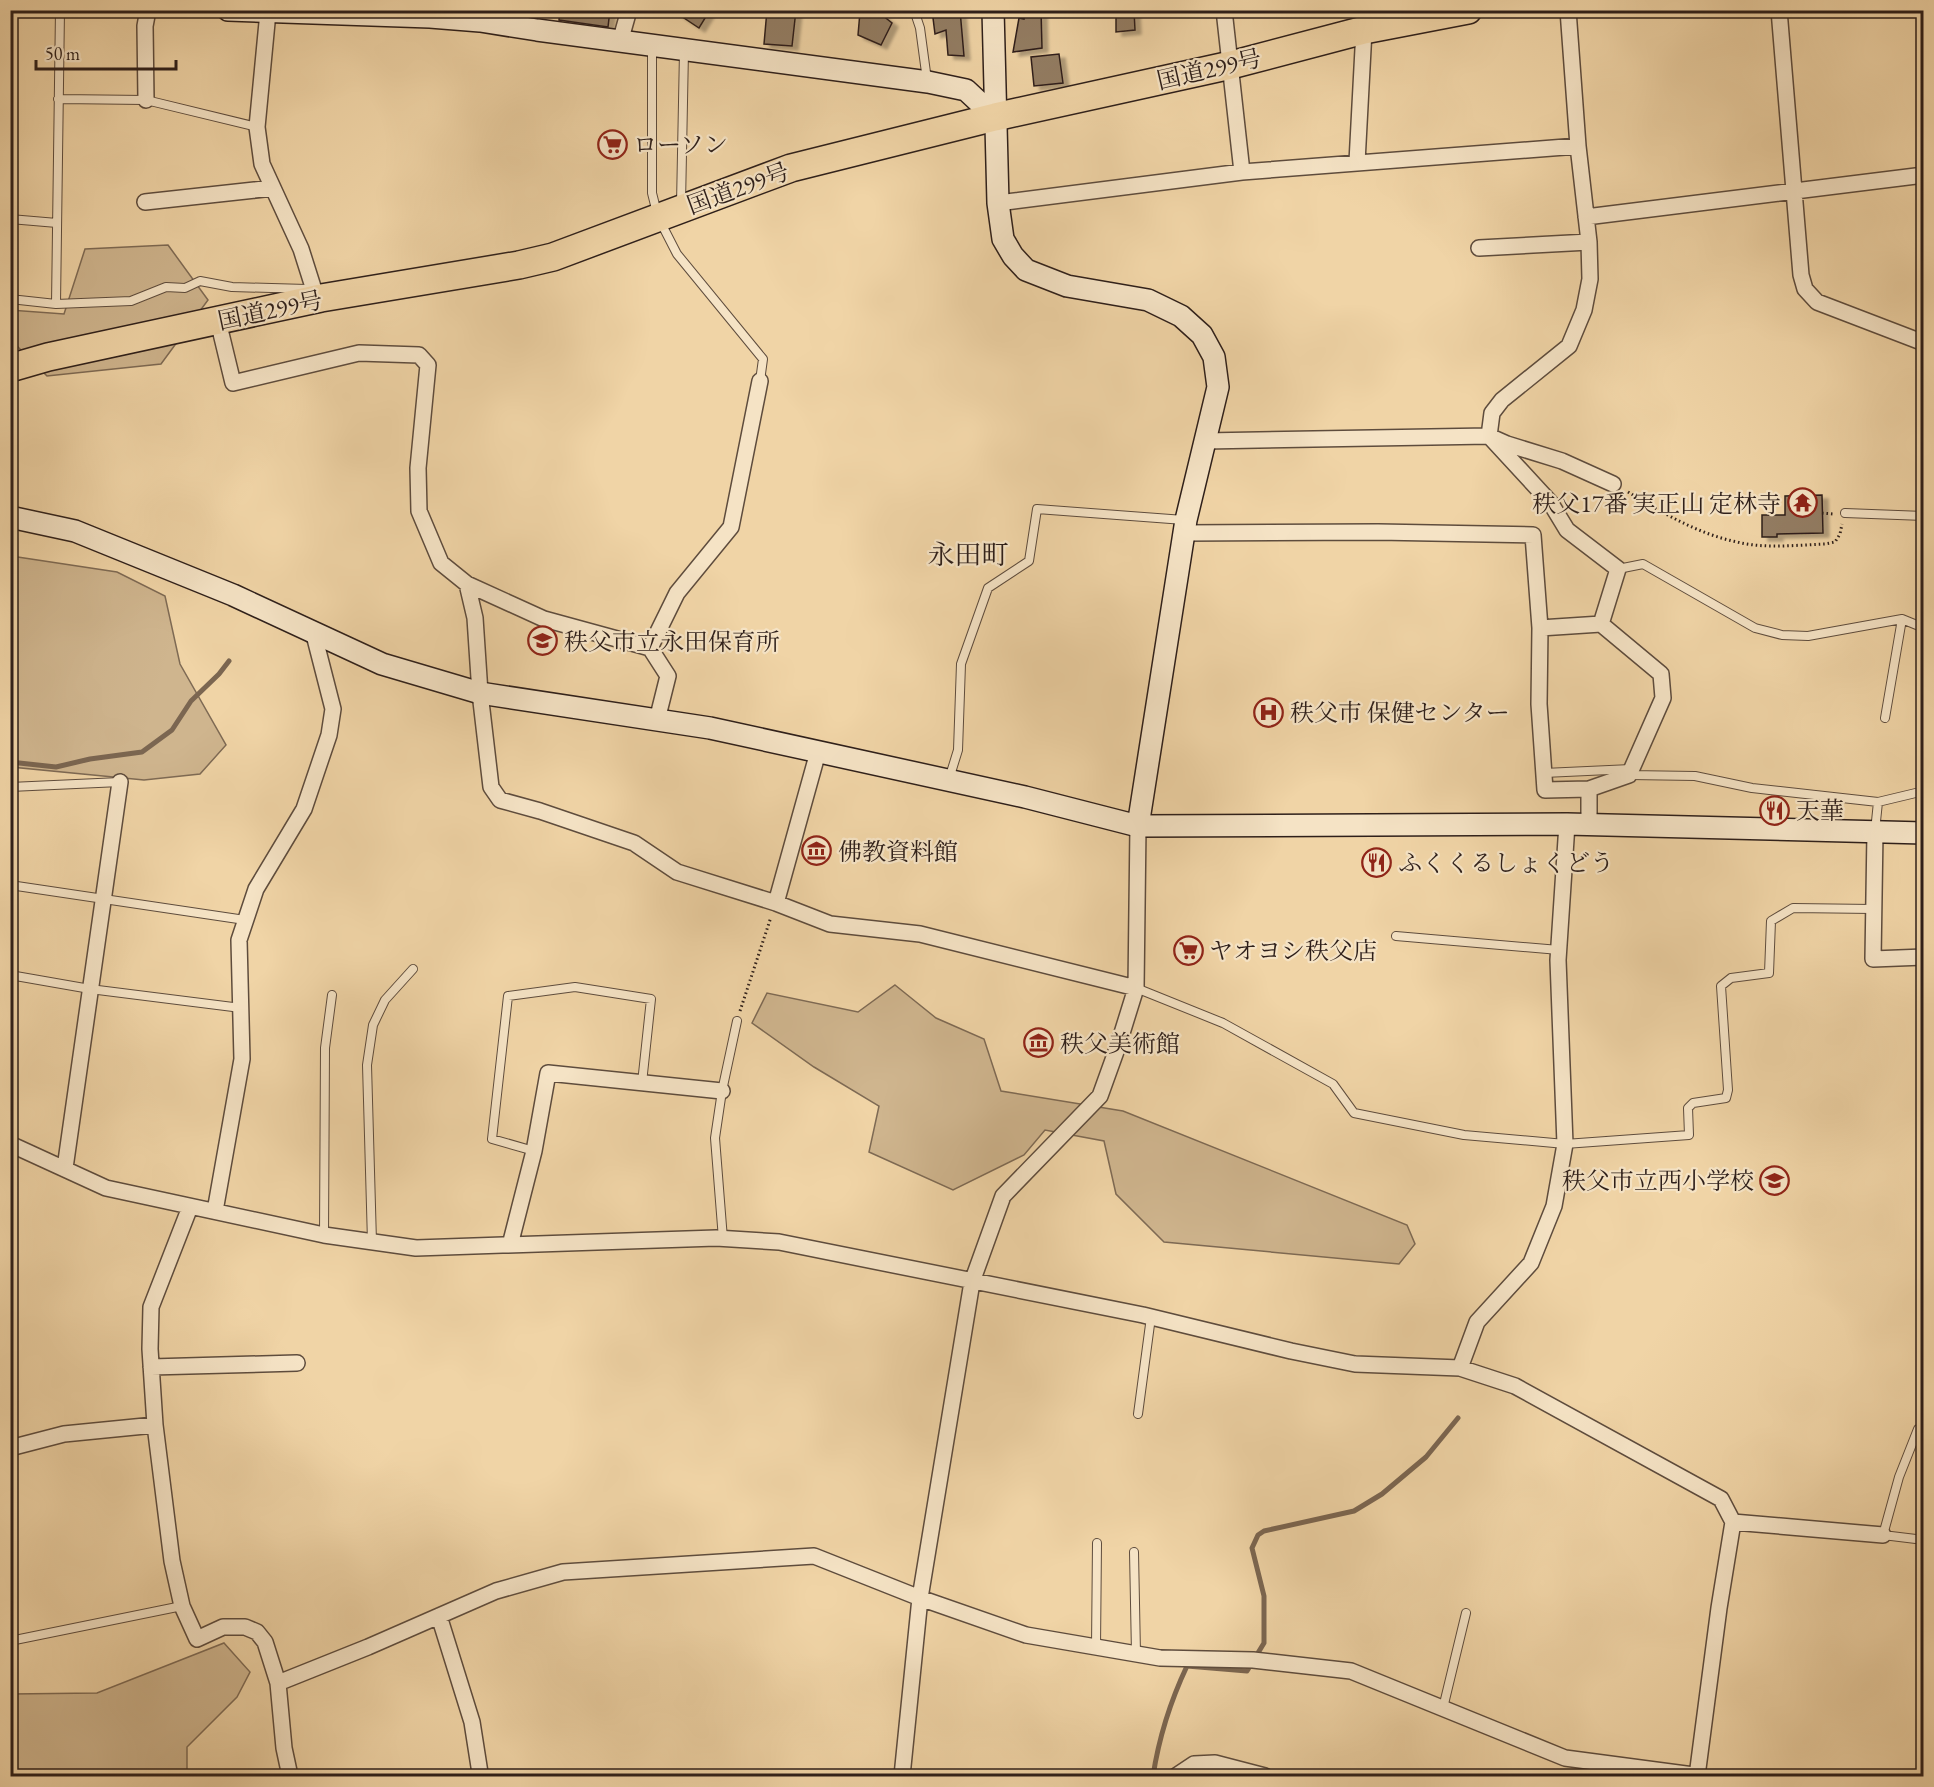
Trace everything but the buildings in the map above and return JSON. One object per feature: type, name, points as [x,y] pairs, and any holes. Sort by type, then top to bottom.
[{"type":"highway","name":"国道299号","points":[[10,368],[48,357],[218,321],[318,294],[519,265],[553,257],[791,168],[995,117],[1231,65],[1364,30],[1468,10]]},
{"type":"street","points":[[146,100],[144,26],[148,10]]},
{"type":"street","points":[[228,10],[448,14],[620,42],[928,82],[966,90],[995,117]]},
{"type":"street","points":[[620,42],[629,10]]},
{"type":"street","points":[[902,1776],[920,1598],[972,1282],[1002,1196],[1100,1096],[1136,988],[1138,826],[1185,526],[1218,387],[1214,357],[1202,335],[1180,316],[1148,300],[1067,286],[1026,270],[1013,256],[1003,239],[998,203],[993,10]]},
{"type":"street","points":[[1224,10],[1242,172]]},
{"type":"street","points":[[1489,436],[1492,413],[1502,400],[1569,346],[1584,310],[1590,279],[1587,217],[1578,146],[1568,10]]},
{"type":"street","points":[[1779,10],[1800,275],[1804,289],[1817,302],[1923,343]]},
{"type":"street","points":[[268,12],[256,127],[262,164],[301,249],[318,294]]},
{"type":"street","points":[[1357,162],[1364,30]]},
{"type":"street","points":[[998,203],[1242,172],[1578,146]]},
{"type":"street","points":[[1587,217],[1923,175]]},
{"type":"street","points":[[146,202],[273,188]]},
{"type":"street","points":[[1479,248],[1589,242]]},
{"type":"street","points":[[218,321],[233,383],[359,353],[419,355],[428,365],[418,468],[419,511],[441,563],[467,584],[544,619],[650,648],[668,676],[657,720]]},
{"type":"street","points":[[650,648],[677,594],[731,527],[760,381]]},
{"type":"street","points":[[1205,441],[1489,436],[1562,461],[1613,484]]},
{"type":"street","points":[[1489,436],[1550,502],[1567,530],[1618,569],[1601,624]]},
{"type":"street","points":[[10,517],[75,531],[233,595],[382,664],[480,693],[710,729],[1025,797],[1138,826],[1567,824],[1923,833]]},
{"type":"street","points":[[1185,526],[1533,535],[1540,628],[1539,705],[1545,790],[1589,789],[1630,772],[1663,698],[1661,674],[1601,624],[1540,628]]},
{"type":"street","points":[[467,584],[475,618],[480,693],[491,787],[500,800],[634,843],[677,872],[776,903],[830,924],[920,934],[1136,988]]},
{"type":"street","points":[[215,1210],[242,1059],[238,940],[256,889],[304,809],[329,735],[333,709],[313,631]]},
{"type":"street","points":[[776,903],[818,752]]},
{"type":"street","points":[[65,1168],[120,782]]},
{"type":"street","points":[[1589,789],[1589,825]]},
{"type":"street","points":[[1460,1368],[1477,1322],[1531,1263],[1554,1206],[1565,1144],[1559,950],[1567,824]]},
{"type":"street","points":[[1875,832],[1872,959],[1923,957]]},
{"type":"street","points":[[510,1245],[534,1151],[548,1073],[722,1091]]},
{"type":"street","points":[[10,1144],[106,1188],[190,1207],[372,1242],[416,1248],[723,1239],[779,1242],[1151,1317],[1291,1352],[1356,1364],[1460,1368],[1515,1386],[1721,1499],[1733,1522],[1689,1776]]},
{"type":"street","points":[[190,1207],[151,1307],[151,1367],[155,1425],[172,1561],[182,1606],[197,1639],[223,1627],[245,1627],[257,1632],[266,1642],[278,1683],[284,1748],[290,1776]]},
{"type":"street","points":[[151,1367],[297,1363]]},
{"type":"street","points":[[10,1448],[64,1434],[155,1425]]},
{"type":"street","points":[[1733,1522],[1883,1535]]},
{"type":"street","points":[[278,1683],[496,1591],[563,1572],[814,1556],[920,1598],[1026,1635],[1160,1658],[1253,1660],[1351,1671],[1565,1758],[1701,1776]]},
{"type":"street","points":[[440,1616],[472,1722],[480,1773]]},
{"type":"street","points":[[1176,1776],[1194,1764],[1215,1763],[1265,1776]]},
{"type":"lane","points":[[56,304],[60,10]]},
{"type":"lane","points":[[914,10],[920,28],[928,82]]},
{"type":"lane","points":[[652,46],[652,192],[670,213]]},
{"type":"lane","points":[[684,50],[670,213],[677,254],[763,358],[760,381]]},
{"type":"lane","points":[[58,99],[146,100],[256,127]]},
{"type":"lane","points":[[10,219],[57,223]]},
{"type":"lane","points":[[10,299],[56,304],[131,301],[166,287],[185,288],[200,281],[232,287],[318,294]]},
{"type":"lane","points":[[948,780],[958,750],[961,664],[988,588],[1029,561],[1037,509],[1185,526]]},
{"type":"lane","points":[[1845,513],[1923,516]]},
{"type":"lane","points":[[1618,569],[1643,564],[1755,628],[1782,634],[1808,636],[1902,619],[1923,628]]},
{"type":"lane","points":[[1885,718],[1902,619]]},
{"type":"lane","points":[[1544,773],[1630,772],[1695,776],[1752,788],[1878,802],[1923,791]]},
{"type":"lane","points":[[10,787],[120,782]]},
{"type":"lane","points":[[1875,832],[1878,802]]},
{"type":"lane","points":[[10,885],[245,920]]},
{"type":"lane","points":[[1136,988],[1223,1023],[1333,1084],[1354,1113],[1464,1135],[1565,1144],[1689,1135],[1688,1108],[1693,1103],[1725,1098],[1728,1090],[1721,986],[1731,978],[1769,973],[1771,921],[1793,908],[1874,909]]},
{"type":"lane","points":[[1396,936],[1559,950]]},
{"type":"lane","points":[[372,1242],[367,1065],[373,1025],[385,1000],[413,969]]},
{"type":"lane","points":[[10,975],[90,989],[241,1008]]},
{"type":"lane","points":[[534,1151],[492,1139],[508,996],[575,987],[651,999],[642,1083]]},
{"type":"lane","points":[[324,1234],[325,1048],[332,995]]},
{"type":"lane","points":[[723,1239],[715,1138],[722,1091],[737,1021]]},
{"type":"lane","points":[[1138,1414],[1151,1317]]},
{"type":"lane","points":[[1923,1426],[1918,1430],[1899,1477],[1883,1535],[1923,1540]]},
{"type":"lane","points":[[1096,1647],[1097,1543]]},
{"type":"lane","points":[[1134,1552],[1136,1654]]},
{"type":"lane","points":[[10,1641],[182,1606]]},
{"type":"lane","points":[[1443,1708],[1466,1613]]},
{"type":"path","points":[[1613,484],[1662,512],[1718,537],[1758,546],[1835,542],[1840,534],[1845,513]]},
{"type":"path","points":[[1822,513],[1834,514]]},
{"type":"path","points":[[737,1021],[776,903]]},
{"type":"shaded area","points":[[168,245],[208,300],[161,364],[47,376],[11,340],[10,310],[64,314],[85,249]]},
{"type":"shaded area","points":[[11,556],[117,572],[165,596],[180,664],[226,745],[200,774],[144,780],[11,767]]},
{"type":"shaded area","points":[[895,985],[936,1018],[984,1039],[1001,1091],[1123,1111],[1407,1225],[1415,1244],[1399,1264],[1164,1242],[1116,1194],[1104,1141],[1045,1130],[1024,1155],[953,1190],[869,1152],[879,1106],[814,1067],[752,1023],[767,993],[858,1012]]},
{"type":"shaded area","points":[[224,1643],[250,1672],[237,1697],[187,1747],[187,1776],[11,1776],[11,1694],[97,1693]]},
{"type":"waterway","points":[[10,762],[56,767],[90,759],[142,752],[172,730],[191,701],[229,661]]},
{"type":"waterway","points":[[1153,1776],[1166,1720],[1187,1666],[1247,1671],[1264,1643],[1264,1596],[1252,1548],[1258,1535],[1264,1531],[1354,1511],[1382,1494],[1426,1457],[1458,1418]]},
{"type":"place","name":"ローソン","points":[[612,144]]},
{"type":"place","name":"秩父17番 実正山 定林寺","points":[[1802,503]]},
{"type":"place","name":"秩父市立永田保育所","points":[[543,641]]},
{"type":"place","name":"秩父市 保健センター","points":[[1269,712]]},
{"type":"place","name":"天華","points":[[1775,810]]},
{"type":"place","name":"佛教資料館","points":[[817,851]]},
{"type":"place","name":"ふくくるしょくどう","points":[[1377,862]]},
{"type":"place","name":"ヤオヨシ秩父店","points":[[1188,950]]},
{"type":"place","name":"秩父美術館","points":[[1039,1043]]},
{"type":"place","name":"秩父市立西小学校","points":[[1775,1180]]},
{"type":"district","name":"永田町","points":[[968,554]]}]
